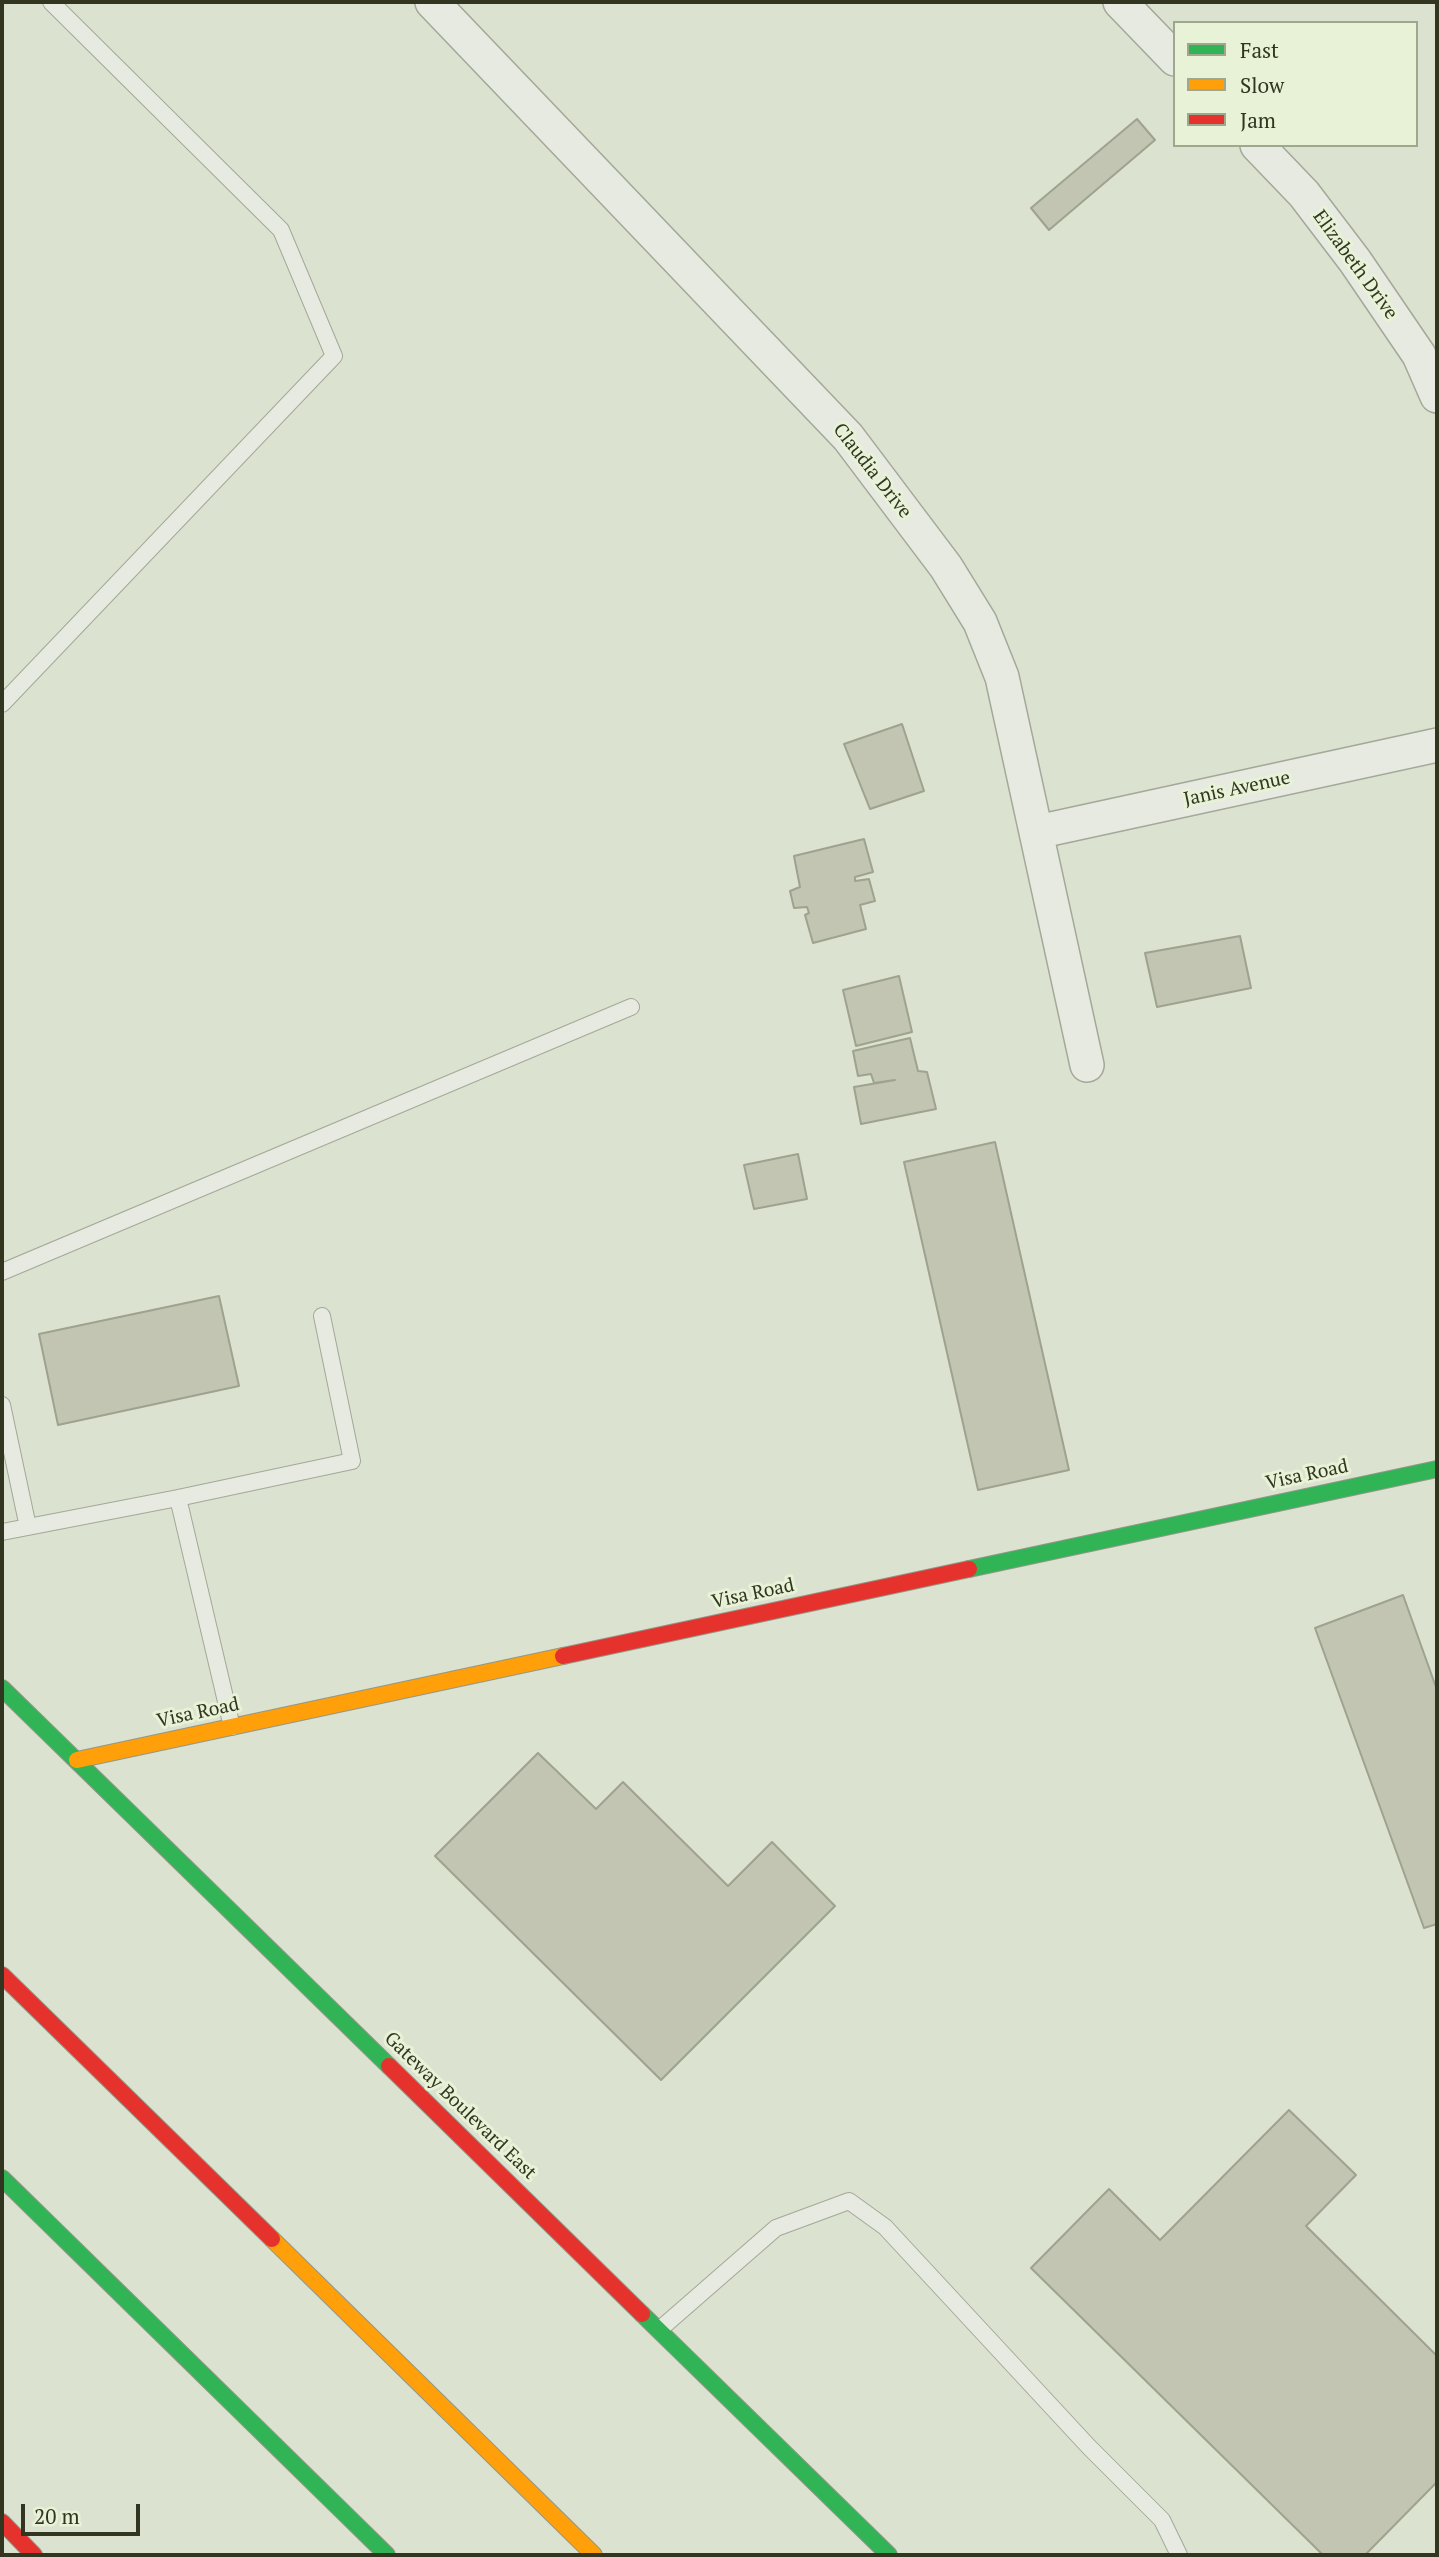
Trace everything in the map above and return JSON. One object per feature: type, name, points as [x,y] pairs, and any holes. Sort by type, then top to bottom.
[{"type":"main road","name":"Visa Road","points":[[76,1760],[1437,1469]]},
{"type":"main road","name":"Gateway Boulevard East","points":[[2,1688],[889,2555]]},
{"type":"main road","points":[[2,1975],[594,2555]]},
{"type":"main road","points":[[2,2178],[387,2555]]},
{"type":"main road","points":[[2,2522],[34,2555]]},
{"type":"street","name":"Claudia Drive","points":[[432,2],[848,437],[946,567],[980,622],[1002,677],[1087,1065]]},
{"type":"street","points":[[1120,2],[1173,57]]},
{"type":"street","name":"Elizabeth Drive","points":[[1260,147],[1304,194],[1355,261],[1419,355],[1437,396]]},
{"type":"street","name":"Janis Avenue","points":[[1037,832],[1437,745]]},
{"type":"lane","points":[[2,704],[334,356],[281,230],[51,2]]},
{"type":"lane","points":[[2,1272],[631,1007]]},
{"type":"lane","points":[[2,1532],[352,1461],[322,1316]]},
{"type":"lane","points":[[2,1405],[27,1527]]},
{"type":"lane","points":[[177,1497],[232,1727]]},
{"type":"lane","points":[[659,2330],[776,2228],[849,2201],[885,2227],[1089,2447],[1162,2520],[1179,2555]]},
{"type":"building","points":[[1137,119],[1155,140],[1049,230],[1031,208]]},
{"type":"building","points":[[902,724],[924,791],[870,809],[844,744]]},
{"type":"building","points":[[864,839],[873,872],[855,877],[855,881],[869,879],[875,901],[860,905],[866,929],[813,943],[805,915],[809,913],[807,907],[794,908],[790,891],[800,887],[794,856]]},
{"type":"building","points":[[1240,936],[1251,988],[1157,1007],[1145,953]]},
{"type":"building","points":[[899,976],[912,1032],[856,1046],[843,990]]},
{"type":"building","points":[[910,1038],[918,1071],[927,1072],[936,1109],[861,1124],[854,1087],[895,1080],[874,1083],[871,1074],[858,1076],[853,1051]]},
{"type":"building","points":[[995,1142],[1069,1470],[978,1490],[904,1162]]},
{"type":"building","points":[[798,1154],[807,1199],[754,1209],[744,1165]]},
{"type":"building","points":[[219,1296],[239,1386],[58,1425],[39,1334]]},
{"type":"building","points":[[1403,1595],[1437,1690],[1437,1924],[1424,1928],[1315,1628]]},
{"type":"building","points":[[538,1753],[596,1809],[623,1782],[728,1886],[772,1842],[835,1906],[661,2080],[435,1856]]},
{"type":"building","points":[[1289,2110],[1356,2175],[1306,2226],[1437,2356],[1437,2482],[1365,2555],[1323,2555],[1031,2268],[1109,2189],[1160,2240]]},
{"type":"traffic: fast","points":[[969,1569],[1437,1469]]},
{"type":"traffic: fast","points":[[2,1688],[389,2066]]},
{"type":"traffic: fast","points":[[2,2178],[387,2555]]},
{"type":"traffic: fast","points":[[642,2314],[889,2555]]},
{"type":"traffic: slow","points":[[77,1760],[563,1656]]},
{"type":"traffic: slow","points":[[272,2239],[594,2555]]},
{"type":"traffic: jam","points":[[563,1656],[969,1569]]},
{"type":"traffic: jam","points":[[2,1975],[272,2239]]},
{"type":"traffic: jam","points":[[389,2066],[642,2314]]},
{"type":"traffic: jam","points":[[2,2522],[34,2555]]}]
